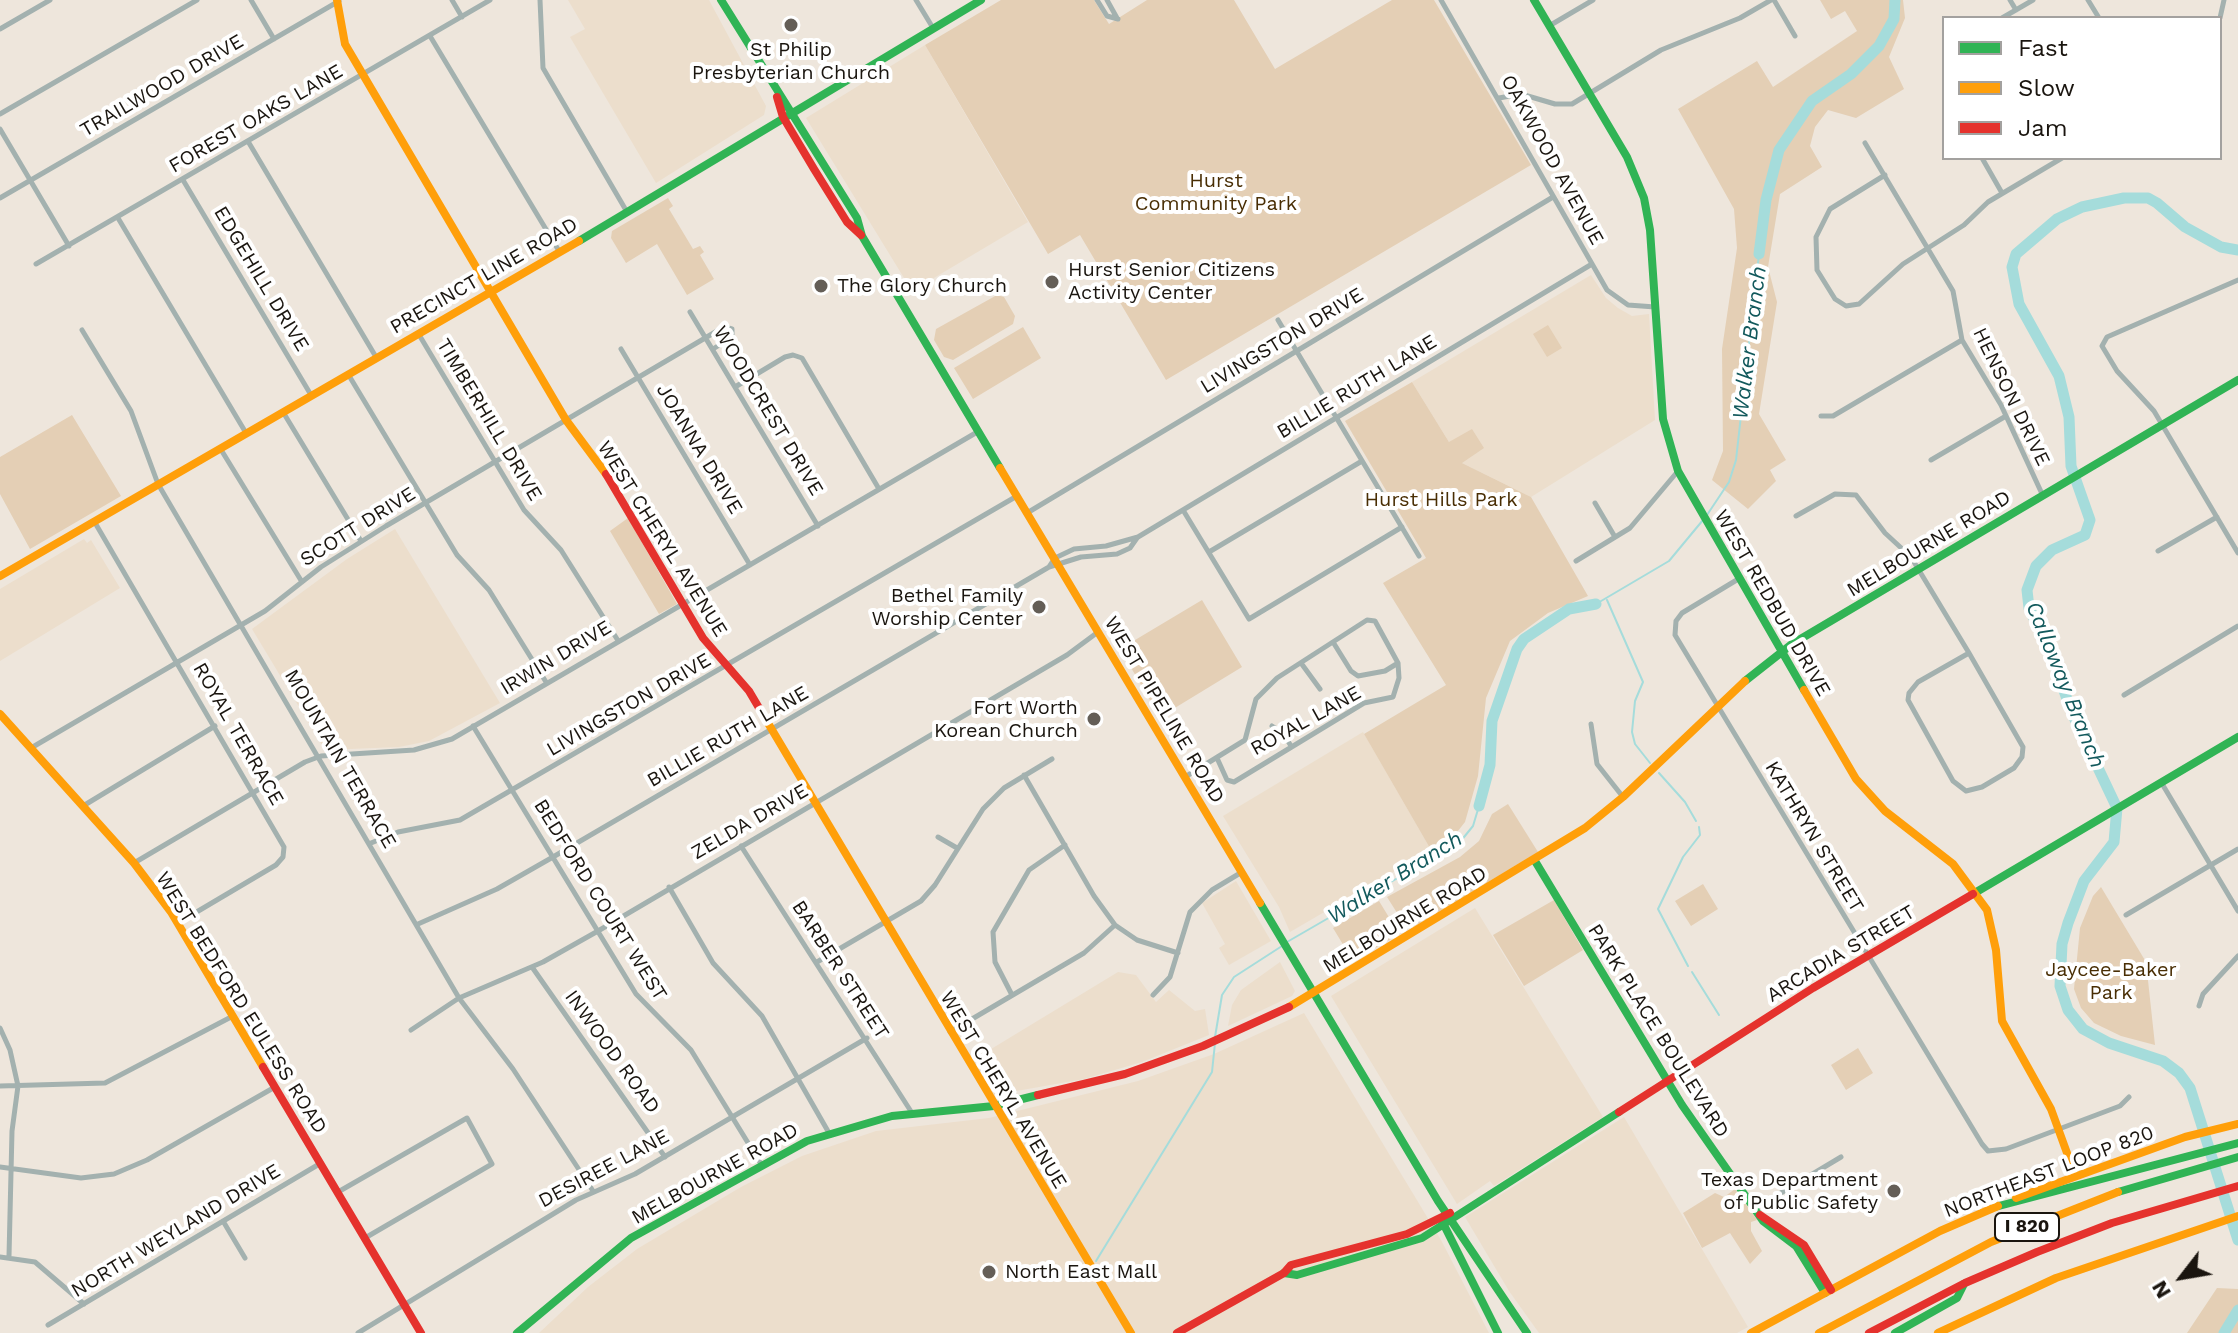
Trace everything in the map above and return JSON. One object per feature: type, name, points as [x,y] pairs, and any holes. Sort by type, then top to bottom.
[{"type":"main road","name":"WEST CHERYL AVENUE","points":[[338,0],[343,17],[342,36],[566,420],[606,474],[703,638],[749,691],[1131,1333]]},
{"type":"main road","name":"WEST PIPELINE ROAD","points":[[721,0],[857,218],[862,236],[979,431],[1054,564],[1098,632],[1438,1201],[1527,1333]]},
{"type":"main road","name":"PRECINCT LINE ROAD","points":[[0,576],[627,212],[981,0]]},
{"type":"main road","name":"WEST REDBUD DRIVE","points":[[1534,0],[1627,157],[1644,198],[1650,230],[1663,419],[1678,471],[1856,779],[1885,811],[1953,864],[1976,892],[1993,928],[2002,1021],[2040,1087],[2075,1175]]},
{"type":"main road","name":"WEST PIPELINE ROAD","points":[[775,91],[783,117],[847,222],[862,236]]},
{"type":"main road","name":"MELBOURNE ROAD","points":[[517,1333],[618,1247],[761,1164],[829,1133],[912,1113],[994,1106],[1125,1074],[1204,1046],[1314,993],[1535,861],[1623,797],[1716,706],[1783,651],[2238,380]]},
{"type":"main road","name":"WEST BEDFORD EULESS ROAD","points":[[0,714],[134,863],[178,923],[421,1333]]},
{"type":"main road","name":"ARCADIA STREET","points":[[1177,1333],[1284,1273],[1291,1265],[1407,1234],[1466,1208],[1868,956],[2238,737]]},
{"type":"main road","name":"PARK PLACE BOULEVARD","points":[[1535,861],[1667,1080],[1756,1211],[1804,1245],[1828,1291]]},
{"type":"main road","name":"NORTHEAST LOOP 820","points":[[1751,1333],[1940,1231],[1995,1207],[2185,1137],[2238,1124]]},
{"type":"main road","points":[[1995,1207],[2189,1153],[2233,1144]]},
{"type":"main road","name":"I 820","points":[[1821,1333],[1907,1284],[1991,1242],[2136,1185],[2235,1158]]},
{"type":"main road","name":"I 820","points":[[1869,1333],[1965,1283],[2112,1223],[2238,1186]]},
{"type":"main road","name":"WEST PIPELINE ROAD","points":[[1438,1201],[1442,1221],[1498,1332]]},
{"type":"main road","points":[[1938,1333],[2056,1278],[2238,1216]]},
{"type":"main road","points":[[1895,1333],[1957,1298],[1965,1283]]},
{"type":"street","points":[[0,29],[50,0]]},
{"type":"street","points":[[0,114],[197,0]]},
{"type":"street","points":[[251,0],[274,39]]},
{"type":"street","name":"TRAILWOOD DRIVE","points":[[0,198],[338,0]]},
{"type":"street","points":[[452,0],[462,17]]},
{"type":"street","name":"FOREST OAKS LANE","points":[[36,264],[249,143],[490,0]]},
{"type":"street","points":[[540,0],[543,68],[627,212]]},
{"type":"street","points":[[916,0],[933,28]]},
{"type":"street","points":[[1097,0],[1107,16],[1118,19],[1107,0]]},
{"type":"street","name":"OAKWOOD AVENUE","points":[[1441,0],[1613,297],[1628,305],[1655,307]]},
{"type":"street","points":[[1549,27],[1593,0]]},
{"type":"street","points":[[1499,98],[1521,94],[1563,105],[1589,94],[1661,50],[1740,18],[1772,0],[1795,36]]},
{"type":"street","points":[[2010,0],[2016,10]]},
{"type":"street","points":[[2006,16],[2033,0]]},
{"type":"street","points":[[430,36],[559,251]]},
{"type":"street","points":[[0,129],[69,246]]},
{"type":"street","points":[[249,143],[376,357]]},
{"type":"street","name":"HENSON DRIVE","points":[[1865,143],[1953,291],[1962,340],[2006,416],[2043,496]]},
{"type":"street","points":[[1983,160],[2002,193]]},
{"type":"street","points":[[1885,175],[1827,213],[1816,237],[1817,270],[1835,299],[1852,306],[1927,247],[1964,225],[2002,193],[2059,160]]},
{"type":"street","name":"EDGEHILL DRIVE","points":[[183,180],[311,395]]},
{"type":"street","name":"LIVINGSTON DRIVE","points":[[1027,513],[1553,197]]},
{"type":"street","points":[[118,218],[246,433]]},
{"type":"street","name":"BILLIE RUTH LANE","points":[[418,924],[497,889],[553,857],[1054,564],[1074,549],[1120,543],[1138,537],[1592,264]]},
{"type":"street","points":[[2238,280],[2103,341],[2104,351],[2163,424],[2238,553]]},
{"type":"street","name":"WOODCREST DRIVE","points":[[690,312],[818,526]]},
{"type":"street","points":[[1278,320],[1419,556]]},
{"type":"street","points":[[706,338],[725,327],[732,329],[732,337],[713,349]]},
{"type":"street","name":"MOUNTAIN TERRACE","points":[[82,330],[131,411],[158,484],[321,756],[459,998],[513,1069],[593,1191]]},
{"type":"street","name":"TIMBERHILL DRIVE","points":[[418,332],[524,510],[561,550],[617,639]]},
{"type":"street","name":"SCOTT DRIVE","points":[[31,748],[242,625],[361,541],[706,338]]},
{"type":"street","points":[[1821,416],[1833,416],[1962,340]]},
{"type":"street","name":"JOANNA DRIVE","points":[[621,349],[750,565]]},
{"type":"street","points":[[735,387],[789,355],[802,358],[879,489]]},
{"type":"street","points":[[347,374],[457,555],[489,590],[546,682]]},
{"type":"street","points":[[283,412],[361,541]]},
{"type":"street","points":[[1931,460],[2006,416]]},
{"type":"street","name":"IRWIN DRIVE","points":[[134,863],[254,791],[321,756],[428,747],[473,726],[617,639],[683,605],[979,431]]},
{"type":"street","points":[[220,448],[302,582]]},
{"type":"street","points":[[1209,552],[1362,461]]},
{"type":"street","points":[[1576,561],[1637,522],[1678,471]]},
{"type":"street","points":[[1796,516],[1835,494],[1856,495],[1885,533],[1911,557],[1969,653],[2023,747],[2022,757],[2014,768],[1982,787],[1966,791],[1953,781],[1912,711],[1909,697],[1914,685],[1969,653]]},
{"type":"street","name":"LIVINGSTON DRIVE","points":[[371,843],[398,832],[451,824],[727,667],[1017,496]]},
{"type":"street","points":[[1595,503],[1615,537]]},
{"type":"street","points":[[1183,510],[1249,619],[1402,527]]},
{"type":"street","points":[[2158,551],[2217,517]]},
{"type":"street","name":"ROYAL TERRACE","points":[[94,521],[282,841],[283,857],[178,923]]},
{"type":"street","name":"BILLIE RUTH LANE","points":[[1054,564],[1124,551],[1138,537]]},
{"type":"street","points":[[1120,543],[1124,551]]},
{"type":"street","points":[[1095,547],[1096,556]]},
{"type":"street","name":"KATHRYN STREET","points":[[1740,578],[1682,613],[1674,628],[1716,706],[1982,1144],[1996,1152],[2120,1106],[2129,1097]]},
{"type":"street","points":[[1185,777],[1245,740],[1261,692],[1301,663],[1333,642],[1367,620],[1375,621],[1398,663],[1385,671],[1358,676],[1351,671],[1333,642]]},
{"type":"street","points":[[2124,695],[2238,626]]},
{"type":"street","name":"ZELDA DRIVE","points":[[411,1030],[459,998],[532,967],[598,931],[1067,655],[1098,632]]},
{"type":"street","points":[[1301,663],[1320,689]]},
{"type":"street","name":"ROYAL LANE","points":[[1217,758],[1227,780],[1234,782],[1364,703],[1393,697],[1399,678],[1398,663]]},
{"type":"street","points":[[1591,724],[1597,764],[1623,797]]},
{"type":"street","points":[[83,806],[215,726]]},
{"type":"street","name":"BEDFORD COURT WEST","points":[[473,726],[646,1007],[691,1050],[761,1164]]},
{"type":"street","points":[[1272,726],[1283,733],[1291,746]]},
{"type":"street","points":[[817,962],[929,894],[983,809],[1024,775],[1052,759]]},
{"type":"street","points":[[1024,775],[1115,925],[1151,947],[1178,953]]},
{"type":"street","points":[[2161,782],[2238,911]]},
{"type":"street","points":[[938,837],[957,848]]},
{"type":"street","points":[[1012,995],[995,962],[993,932],[1029,870],[1065,845]]},
{"type":"street","name":"BARBER STREET","points":[[741,846],[867,1038],[912,1113]]},
{"type":"street","points":[[2126,915],[2238,849]]},
{"type":"street","points":[[1153,995],[1170,977],[1186,921],[1198,901],[1242,872]]},
{"type":"street","points":[[669,887],[713,963],[762,1016],[829,1133]]},
{"type":"street","points":[[950,1032],[1084,953],[1115,925]]},
{"type":"street","points":[[2199,1006],[2203,994],[2238,956]]},
{"type":"street","name":"INWOOD ROAD","points":[[532,967],[665,1157]]},
{"type":"street","points":[[0,1086],[105,1083],[233,1016]]},
{"type":"street","points":[[0,1028],[10,1050],[18,1086],[11,1167],[9,1256]]},
{"type":"street","name":"DESIREE LANE","points":[[358,1333],[593,1191],[635,1174],[867,1038]]},
{"type":"street","points":[[0,1167],[81,1178],[114,1174],[147,1160],[275,1087]]},
{"type":"street","points":[[338,1192],[467,1118],[492,1164],[365,1238]]},
{"type":"street","points":[[1756,1211],[1841,1157]]},
{"type":"street","name":"NORTH WEYLAND DRIVE","points":[[48,1325],[321,1163]]},
{"type":"street","points":[[223,1221],[245,1258]]},
{"type":"street","points":[[0,1257],[35,1262],[84,1304]]},
{"type":"shaded area","points":[[568,0],[709,0],[766,106],[764,115],[656,183],[570,37],[585,29]]},
{"type":"shaded area","points":[[925,45],[1028,222],[912,291],[806,118]]},
{"type":"shaded area","points":[[1591,275],[1606,298],[1618,308],[1632,316],[1649,314],[1655,420],[1531,497],[1462,463],[1412,382]]},
{"type":"shaded area","points":[[395,529],[500,703],[429,741],[399,747],[325,750],[252,629],[347,559]]},
{"type":"shaded area","points":[[84,539],[87,543],[91,540],[120,588],[0,661],[0,589]]},
{"type":"shaded area","points":[[1363,732],[1431,850],[1290,932],[1279,907],[1223,816]]},
{"type":"shaded area","points":[[1236,881],[1271,941],[1229,965],[1219,948],[1225,944],[1202,903]]},
{"type":"shaded area","points":[[1475,908],[1603,1117],[1494,1186],[1490,1181],[1457,1204],[1331,996]]},
{"type":"shaded area","points":[[1280,962],[1295,991],[1292,996],[1228,1026],[1232,1005],[1241,990]]},
{"type":"shaded area","points":[[1118,972],[1136,975],[1156,1002],[1169,990],[1195,1011],[1205,1009],[1209,1035],[1142,1062],[1084,1079],[994,1095],[973,1060]]},
{"type":"shaded area","name":"North East Mall","points":[[1304,1013],[1441,1240],[1489,1333],[539,1333],[588,1287],[637,1249],[741,1187],[802,1156],[876,1131],[989,1118],[1138,1081],[1214,1054]]},
{"type":"shaded area","points":[[1624,1117],[1748,1327],[1737,1333],[1539,1333],[1509,1291],[1465,1217]]},
{"type":"green space","name":"Hurst Community Park","points":[[1001,0],[1094,0],[1109,24],[1147,0],[1234,0],[1275,69],[1392,0],[1434,0],[1531,165],[1166,380],[1080,235],[1048,254],[925,45]]},
{"type":"green space","points":[[1820,0],[1903,0],[1905,18],[1889,57],[1904,89],[1856,118],[1828,110],[1815,127],[1810,146],[1822,167],[1780,194],[1768,267],[1777,302],[1759,414],[1786,460],[1770,470],[1776,481],[1748,509],[1712,480],[1723,451],[1722,349],[1737,248],[1734,209],[1678,109],[1757,61],[1773,87],[1857,31],[1845,11],[1831,19]]},
{"type":"green space","points":[[668,198],[673,206],[669,209],[693,249],[700,246],[704,252],[700,255],[714,279],[687,295],[657,244],[626,263],[611,238],[612,231]]},
{"type":"green space","points":[[997,295],[1004,297],[1015,316],[1013,324],[953,360],[944,357],[934,340],[936,329]]},
{"type":"green space","points":[[1548,325],[1562,348],[1547,357],[1533,334]]},
{"type":"green space","points":[[1023,327],[1041,358],[973,399],[954,368]]},
{"type":"green space","name":"Hurst Hills Park","points":[[1412,382],[1449,442],[1472,429],[1484,448],[1462,463],[1531,497],[1588,596],[1548,613],[1510,641],[1486,698],[1478,776],[1465,822],[1454,836],[1431,850],[1364,734],[1446,685],[1383,583],[1426,558],[1345,421]]},
{"type":"green space","points":[[72,415],[121,496],[30,549],[0,494],[0,457]]},
{"type":"green space","points":[[628,518],[677,604],[659,614],[610,531]]},
{"type":"green space","points":[[1202,600],[1242,667],[1160,717],[1120,649]]},
{"type":"green space","points":[[1508,804],[1538,852],[1410,929],[1406,927],[1387,897],[1460,857],[1479,841],[1492,814]]},
{"type":"green space","points":[[1703,884],[1718,909],[1691,926],[1675,901]]},
{"type":"green space","name":"Jaycee-Baker Park","points":[[2101,887],[2146,962],[2155,1045],[2121,1036],[2094,1023],[2081,1008],[2074,989],[2080,928],[2093,896]]},
{"type":"green space","points":[[1554,900],[1583,950],[1524,986],[1493,935]]},
{"type":"green space","points":[[1379,901],[1398,932],[1353,961],[1333,928]]},
{"type":"green space","points":[[1858,1048],[1873,1073],[1846,1090],[1831,1065]]},
{"type":"green space","points":[[1735,1189],[1757,1220],[1751,1222],[1751,1231],[1762,1251],[1750,1264],[1730,1233],[1702,1248],[1683,1213],[1715,1193],[1724,1197]]},
{"type":"green space","points":[[2217,1288],[2238,1289],[2238,1333],[2187,1333]]},
{"type":"waterway","name":"Walker Branch","points":[[1759,254],[1766,200],[1779,150],[1812,101],[1851,74],[1879,46],[1894,19],[1895,0]]},
{"type":"waterway","name":"Calloway Branch","points":[[2238,250],[2221,247],[2185,227],[2148,198],[2124,198],[2082,207],[2057,219],[2016,254],[2012,267],[2019,304],[2059,376],[2069,417],[2071,466],[2090,520],[2085,535],[2052,550],[2036,566],[2027,590],[2029,608],[2049,649],[2072,713],[2117,808],[2114,842],[2084,881],[2068,923],[2062,944],[2060,986],[2068,1010],[2083,1029],[2109,1043],[2163,1061],[2179,1073],[2190,1088],[2238,1240]]},
{"type":"waterway","name":"Walker Branch","points":[[1707,515],[1729,482],[1736,460],[1759,254]]},
{"type":"waterway","name":"Walker Branch","points":[[1596,604],[1669,561],[1703,520]]},
{"type":"waterway","points":[[1607,600],[1643,682],[1635,701],[1632,732],[1635,744],[1650,763]]},
{"type":"waterway","name":"Walker Branch","points":[[1479,806],[1490,765],[1492,721],[1517,649],[1524,639],[1569,609],[1596,604]]},
{"type":"waterway","points":[[1659,773],[1685,802],[1696,821]]},
{"type":"waterway","name":"Walker Branch","points":[[1287,942],[1460,842],[1473,826],[1479,806]]},
{"type":"waterway","points":[[1688,966],[1658,909],[1683,857],[1700,835],[1699,827]]},
{"type":"waterway","name":"Walker Branch","points":[[1215,1037],[1222,995],[1234,977],[1282,946]]},
{"type":"waterway","points":[[1692,972],[1719,1015]]},
{"type":"waterway","name":"Walker Branch","points":[[1096,1261],[1212,1072],[1215,1043]]},
{"type":"waterway","points":[[2224,1333],[2238,1310]]},
{"type":"traffic: fast","points":[[721,0],[857,218],[862,236],[1000,468]]},
{"type":"traffic: fast","points":[[579,241],[981,0]]},
{"type":"traffic: fast","points":[[1534,0],[1627,157],[1644,198],[1650,230],[1663,419],[1678,471],[1804,690]]},
{"type":"traffic: fast","points":[[1745,681],[1792,644],[2238,380]]},
{"type":"traffic: fast","points":[[1973,894],[2238,737]]},
{"type":"traffic: fast","points":[[1535,861],[1682,1105],[1763,1221],[1796,1246],[1825,1293]]},
{"type":"traffic: fast","points":[[1260,903],[1438,1201],[1527,1333]]},
{"type":"traffic: fast","points":[[517,1333],[631,1238],[807,1141],[892,1116],[994,1106],[1038,1095]]},
{"type":"traffic: fast","points":[[1284,1273],[1297,1275],[1422,1238],[1619,1112]]},
{"type":"traffic: fast","points":[[1995,1207],[2238,1143]]},
{"type":"traffic: fast","points":[[2118,1192],[2238,1157]]},
{"type":"traffic: fast","points":[[1443,1223],[1498,1333]]},
{"type":"traffic: fast","points":[[1895,1333],[1957,1298],[1964,1284]]},
{"type":"traffic: slow","points":[[337,0],[345,44],[566,420],[606,474]]},
{"type":"traffic: slow","points":[[0,576],[579,241]]},
{"type":"traffic: slow","points":[[1000,468],[1260,903]]},
{"type":"traffic: slow","points":[[1289,1007],[1585,828],[1623,797],[1745,681]]},
{"type":"traffic: slow","points":[[1804,690],[1856,779],[1885,811],[1953,864],[1987,910],[1996,950],[2002,1021],[2051,1109],[2075,1175]]},
{"type":"traffic: slow","points":[[762,713],[1131,1333]]},
{"type":"traffic: slow","points":[[0,714],[134,863],[171,912],[263,1067]]},
{"type":"traffic: slow","points":[[2016,1198],[2185,1137],[2238,1124]]},
{"type":"traffic: slow","points":[[1819,1333],[1991,1242],[2118,1192]]},
{"type":"traffic: slow","points":[[1751,1333],[1940,1231],[1998,1206]]},
{"type":"traffic: slow","points":[[1938,1333],[2056,1278],[2238,1216]]},
{"type":"traffic: jam","points":[[777,97],[783,117],[814,169],[847,222],[861,235]]},
{"type":"traffic: jam","points":[[606,474],[703,638],[749,691],[762,713]]},
{"type":"traffic: jam","points":[[1619,1112],[1813,988],[1973,894]]},
{"type":"traffic: jam","points":[[1038,1095],[1125,1074],[1203,1046],[1289,1007]]},
{"type":"traffic: jam","points":[[263,1067],[421,1333]]},
{"type":"traffic: jam","points":[[1869,1333],[1965,1283],[2037,1252],[2112,1223],[2238,1186]]},
{"type":"traffic: jam","points":[[1177,1333],[1284,1273],[1291,1265],[1407,1234],[1450,1213]]},
{"type":"traffic: jam","points":[[1760,1215],[1804,1245],[1831,1290]]},
{"type":"place","name":"St Philip Presbyterian Church","points":[[791,25]]},
{"type":"place","name":"Hurst Senior Citizens Activity Center","points":[[1052,282]]},
{"type":"place","name":"The Glory Church","points":[[821,286]]},
{"type":"place","name":"Bethel Family Worship Center","points":[[1039,607]]},
{"type":"place","name":"Fort Worth Korean Church","points":[[1094,719]]},
{"type":"place","name":"Texas Department of Public Safety","points":[[1894,1191]]},
{"type":"place","name":"North East Mall","points":[[989,1272]]}]
